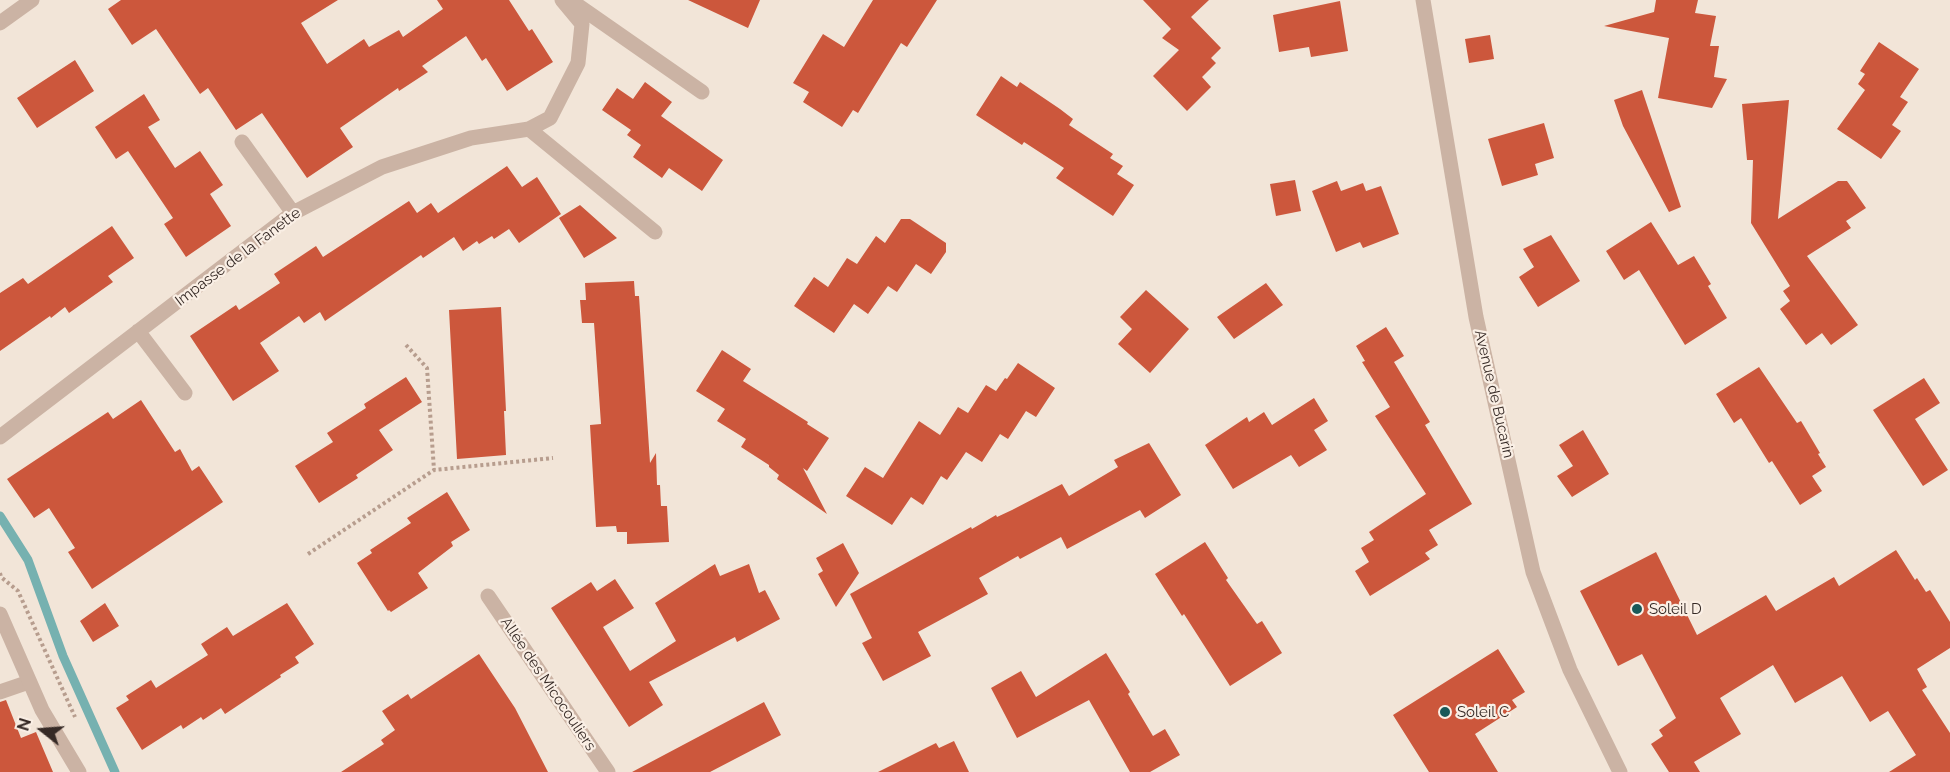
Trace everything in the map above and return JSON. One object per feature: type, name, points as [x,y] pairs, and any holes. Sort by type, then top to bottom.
[{"type":"street","points":[[0,23],[32,0]]},
{"type":"street","name":"Impasse de la Fanette","points":[[0,437],[293,213],[382,167],[471,138],[529,129],[550,118],[578,63],[582,24],[562,0]]},
{"type":"street","points":[[570,0],[702,92]]},
{"type":"street","name":"Avenue de Bucarin","points":[[1423,0],[1476,317],[1533,572],[1570,670],[1620,772]]},
{"type":"street","points":[[529,129],[655,232]]},
{"type":"street","points":[[242,142],[293,213]]},
{"type":"street","points":[[138,332],[185,393]]},
{"type":"street","name":"Allée des Micocouliers","points":[[488,596],[608,772]]},
{"type":"street","points":[[0,614],[42,710],[79,772]]},
{"type":"street","points":[[0,692],[29,682]]},
{"type":"path","points":[[406,345],[427,368],[434,470]]},
{"type":"path","points":[[308,554],[434,470],[553,458]]},
{"type":"path","points":[[0,573],[1,577],[18,591],[76,719]]},
{"type":"building","points":[[121,0],[338,0],[301,23],[327,64],[364,39],[369,47],[399,30],[403,37],[443,9],[437,0],[509,0],[529,31],[532,29],[553,62],[507,91],[486,58],[482,61],[466,36],[422,66],[428,72],[399,91],[398,88],[340,128],[353,147],[307,178],[262,113],[236,130],[208,88],[200,94],[156,29],[132,45],[108,9]]},
{"type":"building","points":[[688,0],[760,0],[748,28]]},
{"type":"building","points":[[873,0],[937,0],[907,47],[901,43],[858,113],[853,110],[842,127],[803,102],[809,92],[793,83],[823,34],[844,47]]},
{"type":"building","points":[[1143,0],[1209,0],[1191,17],[1221,48],[1211,58],[1216,63],[1202,77],[1211,87],[1187,111],[1153,76],[1179,50],[1162,38],[1171,29]]},
{"type":"building","points":[[1656,0],[1698,0],[1695,13],[1716,16],[1710,46],[1719,46],[1714,77],[1727,79],[1712,108],[1658,98],[1669,38],[1604,26],[1654,12]]},
{"type":"building","points":[[1340,1],[1348,51],[1311,57],[1309,47],[1279,52],[1273,15]]},
{"type":"building","points":[[1490,35],[1494,59],[1469,63],[1465,39]]},
{"type":"building","points":[[1879,42],[1919,69],[1900,97],[1908,102],[1892,125],[1901,131],[1881,159],[1837,129],[1865,90],[1858,84],[1865,74],[1860,71]]},
{"type":"building","points":[[75,60],[94,91],[37,128],[17,98]]},
{"type":"building","points":[[1001,76],[1017,87],[1020,82],[1060,109],[1073,119],[1069,125],[1113,154],[1110,158],[1123,166],[1117,174],[1134,185],[1113,216],[1056,178],[1064,168],[1024,142],[1022,145],[976,115]]},
{"type":"building","points":[[645,82],[672,102],[661,116],[723,160],[702,191],[669,168],[662,178],[633,157],[641,145],[627,135],[631,130],[602,110],[617,88],[633,99]]},
{"type":"building","points":[[1642,90],[1681,207],[1669,212],[1623,126],[1614,100]]},
{"type":"building","points":[[144,94],[160,120],[148,127],[175,168],[200,151],[223,185],[210,194],[231,226],[186,257],[164,224],[173,218],[128,151],[116,159],[95,127]]},
{"type":"building","points":[[1789,100],[1778,219],[1838,181],[1847,181],[1866,208],[1846,221],[1851,228],[1807,256],[1858,325],[1831,345],[1822,333],[1806,345],[1780,309],[1790,301],[1783,291],[1790,286],[1751,223],[1753,160],[1747,160],[1742,104]]},
{"type":"building","points":[[1544,123],[1554,158],[1535,164],[1538,175],[1502,186],[1488,139]]},
{"type":"building","points":[[507,166],[522,187],[537,177],[561,214],[519,243],[509,229],[494,239],[492,236],[479,244],[477,241],[463,251],[454,237],[423,258],[421,255],[325,321],[320,312],[304,323],[299,316],[260,343],[279,371],[233,401],[190,336],[236,305],[239,310],[280,283],[274,274],[316,246],[323,257],[409,201],[417,213],[431,203],[438,213]]},
{"type":"building","points":[[1295,180],[1301,211],[1276,216],[1270,184]]},
{"type":"building","points":[[1337,181],[1341,191],[1363,183],[1366,191],[1381,186],[1399,234],[1363,248],[1360,242],[1336,252],[1312,191]]},
{"type":"building","points":[[580,205],[617,238],[584,258],[559,218]]},
{"type":"building","points":[[901,219],[910,219],[946,243],[946,252],[931,274],[916,264],[897,292],[888,286],[868,314],[854,304],[834,333],[794,306],[814,277],[828,287],[847,258],[857,264],[876,236],[885,243]]},
{"type":"building","points":[[1651,222],[1678,265],[1694,256],[1711,284],[1708,286],[1727,318],[1685,345],[1639,270],[1624,280],[1606,251]]},
{"type":"building","points":[[112,226],[134,258],[108,276],[113,282],[69,313],[65,307],[51,318],[50,316],[0,351],[0,293],[23,278],[28,284]]},
{"type":"building","points":[[1551,235],[1580,281],[1538,307],[1519,277],[1534,267],[1523,249]]},
{"type":"building","points":[[634,281],[635,296],[639,296],[650,463],[656,453],[657,485],[660,485],[661,506],[667,506],[669,542],[627,544],[627,532],[617,532],[616,526],[596,527],[590,425],[601,424],[594,323],[582,323],[580,300],[586,300],[585,283]]},
{"type":"building","points":[[1266,283],[1283,305],[1234,339],[1217,317]]},
{"type":"building","points":[[1146,290],[1189,329],[1150,373],[1118,344],[1132,329],[1120,317]]},
{"type":"building","points":[[501,307],[506,455],[457,459],[449,310]]},
{"type":"building","points":[[1386,327],[1404,356],[1394,362],[1430,422],[1425,425],[1472,504],[1429,530],[1438,545],[1425,553],[1430,559],[1370,596],[1355,571],[1369,562],[1361,548],[1374,540],[1369,532],[1426,494],[1375,416],[1390,407],[1362,362],[1365,361],[1356,346]]},
{"type":"building","points":[[722,350],[751,369],[743,381],[829,438],[807,471],[803,468],[827,514],[777,479],[779,475],[769,465],[741,447],[746,439],[717,421],[725,409],[696,391]]},
{"type":"building","points":[[1018,363],[1055,388],[1036,417],[1026,411],[1008,439],[1000,434],[982,462],[966,452],[947,480],[941,476],[923,505],[911,497],[892,525],[846,496],[865,467],[883,478],[919,421],[940,435],[958,407],[968,413],[986,385],[996,391]]},
{"type":"building","points":[[1759,367],[1797,423],[1801,421],[1826,467],[1812,476],[1822,491],[1800,505],[1772,461],[1769,463],[1741,418],[1734,423],[1716,394]]},
{"type":"building","points":[[406,377],[422,402],[379,430],[393,450],[356,475],[358,478],[319,503],[295,466],[333,442],[327,433],[366,408],[364,404]]},
{"type":"building","points":[[1924,378],[1940,403],[1915,419],[1948,470],[1923,486],[1873,410]]},
{"type":"building","points":[[1314,398],[1328,421],[1314,430],[1327,450],[1299,467],[1291,455],[1233,489],[1205,445],[1247,417],[1249,422],[1264,412],[1272,425]]},
{"type":"building","points":[[141,400],[175,452],[180,449],[192,471],[199,466],[223,502],[92,589],[68,552],[75,548],[49,508],[34,518],[7,479],[108,412],[113,419]]},
{"type":"building","points":[[1583,430],[1609,474],[1572,497],[1557,476],[1573,466],[1559,445]]},
{"type":"building","points":[[1149,443],[1181,495],[1145,518],[1140,510],[1067,549],[1061,537],[1020,559],[1018,556],[979,578],[988,594],[918,632],[931,656],[883,681],[862,643],[872,638],[850,594],[971,527],[972,529],[1062,484],[1069,496],[1118,467],[1114,460]]},
{"type":"building","points":[[447,492],[470,530],[451,542],[453,546],[418,573],[428,588],[391,612],[388,611],[357,563],[372,553],[370,550],[411,523],[407,518]]},
{"type":"building","points":[[1205,542],[1228,578],[1226,580],[1257,624],[1262,621],[1282,653],[1230,686],[1184,614],[1182,616],[1155,574]]},
{"type":"building","points":[[843,543],[859,573],[836,607],[818,574],[823,571],[816,558]]},
{"type":"building","points":[[1896,550],[1915,580],[1917,578],[1926,592],[1930,590],[1950,622],[1950,648],[1917,669],[1927,687],[1922,690],[1950,733],[1950,772],[1889,772],[1916,755],[1888,711],[1870,722],[1842,676],[1795,703],[1773,665],[1720,698],[1741,734],[1694,762],[1700,772],[1669,772],[1651,744],[1663,736],[1659,730],[1676,718],[1642,654],[1618,666],[1580,591],[1656,552],[1697,635],[1766,595],[1776,611],[1834,577],[1839,586]]},
{"type":"building","points":[[715,564],[720,576],[749,564],[759,593],[765,590],[780,619],[737,642],[735,637],[649,682],[663,705],[629,727],[551,608],[591,582],[597,591],[615,579],[634,608],[603,627],[630,671],[676,641],[655,603]]},
{"type":"building","points":[[105,603],[119,626],[93,642],[80,621]]},
{"type":"building","points":[[287,603],[314,644],[295,657],[299,663],[225,714],[221,708],[183,729],[181,725],[142,750],[116,708],[129,700],[126,696],[151,680],[156,688],[208,655],[201,644],[227,627],[233,636]]},
{"type":"building","name":"Soleil C","points":[[1498,649],[1525,692],[1512,700],[1517,707],[1475,734],[1498,772],[1429,772],[1393,715]]},
{"type":"building","points":[[1106,653],[1153,736],[1165,729],[1180,755],[1150,772],[1130,772],[1089,700],[1017,738],[991,688],[1021,671],[1036,697]]},
{"type":"building","points":[[479,654],[515,708],[548,772],[341,772],[384,744],[381,740],[395,730],[382,711],[408,694],[411,699]]},
{"type":"building","points":[[6,700],[21,738],[36,732],[53,772],[0,772],[0,702]]},
{"type":"building","points":[[764,702],[781,735],[710,772],[632,772]]},
{"type":"building","points":[[954,741],[969,772],[878,772],[936,743],[939,748]]},
{"type":"waterway","points":[[0,516],[28,560],[63,656],[115,772]]},
{"type":"place","name":"Soleil D","points":[[1637,609]]},
{"type":"place","name":"Soleil C","points":[[1445,712]]}]
